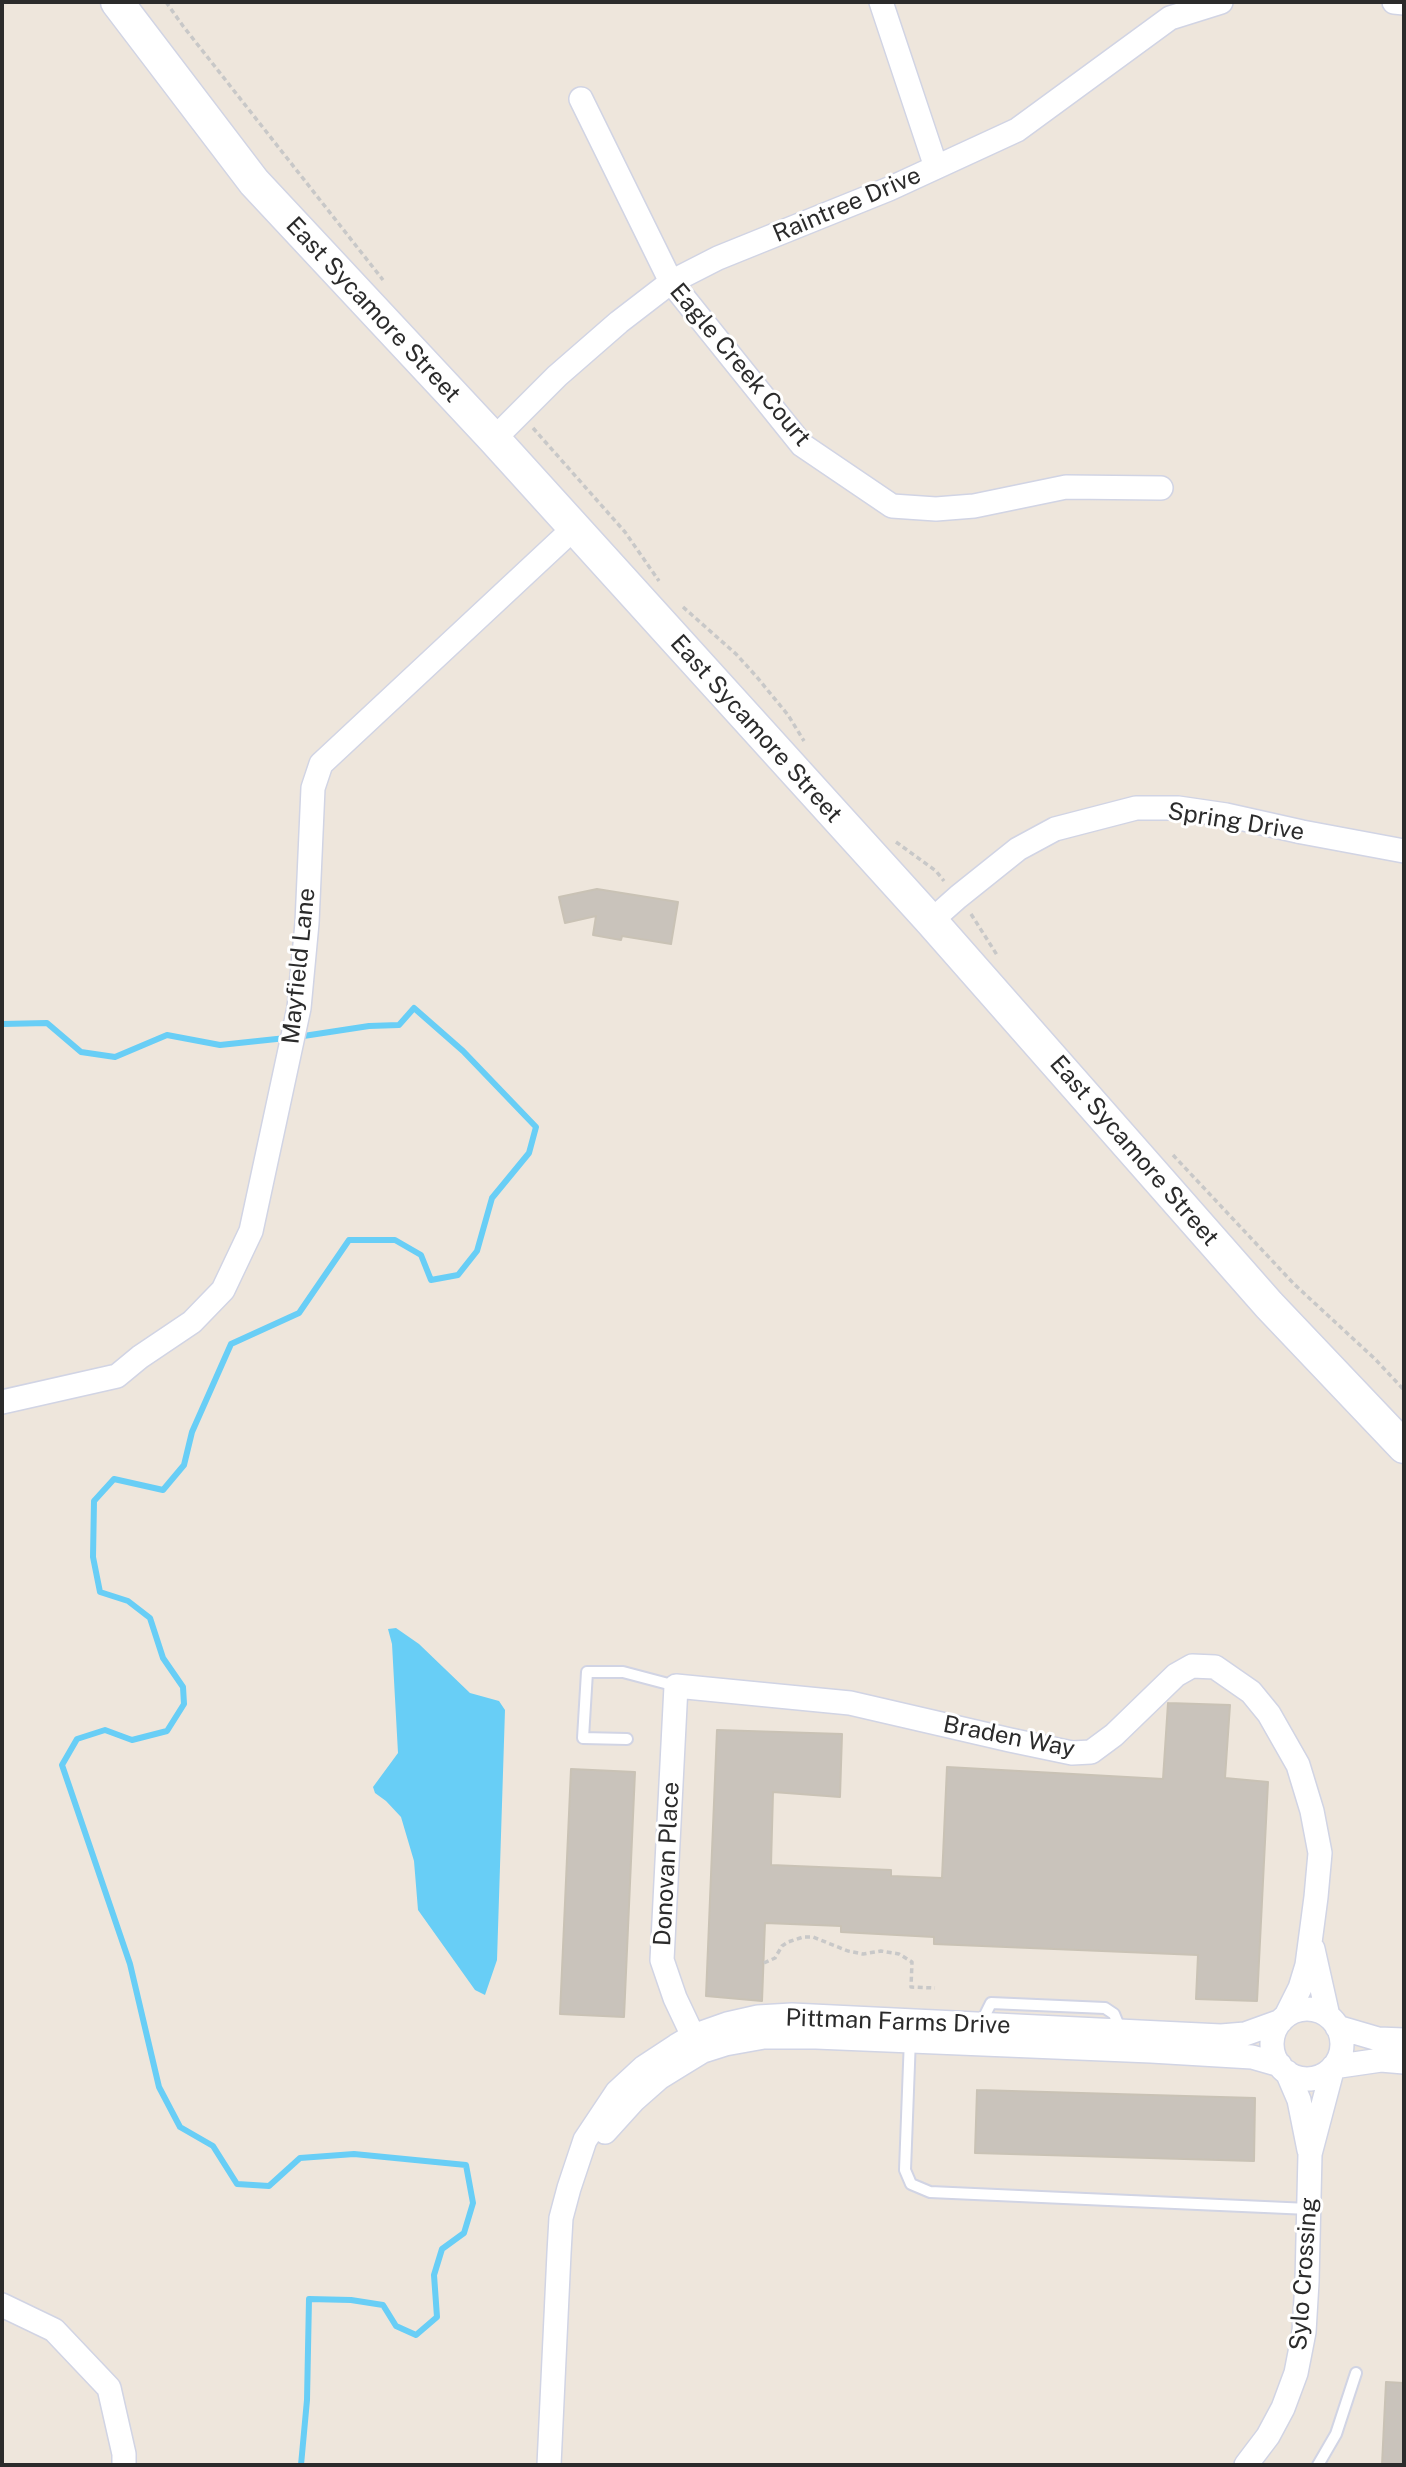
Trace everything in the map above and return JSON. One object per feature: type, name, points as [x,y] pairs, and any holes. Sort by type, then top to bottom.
[{"type":"main road","name":"East Sycamore Street","points":[[117,2],[254,182],[494,439],[931,922],[1269,1305],[1404,1447]]},
{"type":"street","points":[[881,2],[936,167]]},
{"type":"street","name":"Raintree Drive","points":[[494,439],[557,376],[619,322],[671,282],[718,258],[889,189],[1017,130],[1170,18],[1221,2]]},
{"type":"street","points":[[1394,2],[1404,4]]},
{"type":"street","name":"Eagle Creek Court","points":[[581,99],[671,282],[802,445],[892,506],[936,509],[974,506],[1066,487],[1161,488]]},
{"type":"street","name":"Mayfield Lane","points":[[2,1402],[117,1376],[139,1357],[192,1322],[223,1290],[251,1231],[299,1008],[307,923],[313,788],[321,764],[573,529]]},
{"type":"street","name":"Spring Drive","points":[[931,922],[1018,849],[1055,829],[1136,808],[1178,808],[1226,815],[1404,851]]},
{"type":"street","name":"Braden Way","points":[[676,1686],[850,1703],[1072,1753],[1091,1752],[1114,1735],[1176,1675],[1192,1666],[1215,1667],[1251,1692],[1269,1714],[1298,1765],[1312,1811],[1320,1853],[1311,1939],[1302,1980],[1283,2019]]},
{"type":"street","name":"Donovan Place","points":[[676,1686],[662,1959],[675,1998],[698,2043]]},
{"type":"street","name":"Braden Way","points":[[1311,1939],[1333,2022]]},
{"type":"street","points":[[1310,2154],[1299,2100],[1274,2055],[1272,2043],[1275,2031],[1283,2019],[1294,2012],[1311,2009],[1333,2022],[1378,2039],[1404,2040]]},
{"type":"street","name":"Pittman Farms Drive","points":[[910,2031],[1133,2038],[1234,2036],[1263,2029],[1283,2019]]},
{"type":"street","points":[[1310,2154],[1333,2067],[1342,2048],[1333,2022]]},
{"type":"street","name":"Pittman Farms Drive","points":[[549,2465],[561,2218],[577,2163],[634,2100],[698,2043],[980,2025],[1133,2038],[1252,2057],[1283,2069]]},
{"type":"street","points":[[1283,2069],[1306,2079],[1316,2077],[1333,2067],[1381,2060],[1404,2062]]},
{"type":"street","name":"Sylo Crossing","points":[[1247,2465],[1268,2436],[1283,2408],[1296,2373],[1305,2319],[1310,2154]]},
{"type":"street","points":[[2,2305],[54,2330],[109,2388],[124,2454],[124,2465]]},
{"type":"lane","points":[[627,1739],[583,1738],[587,1672],[622,1672],[676,1686]]},
{"type":"lane","points":[[910,2031],[905,2170],[911,2184],[930,2192],[1309,2209]]},
{"type":"lane","points":[[1318,2465],[1336,2434],[1356,2373]]},
{"type":"path","points":[[166,2],[389,288]]},
{"type":"path","points":[[531,425],[625,533],[665,589]]},
{"type":"path","points":[[680,604],[736,654],[756,676],[788,715],[809,749]]},
{"type":"path","points":[[892,839],[936,871],[949,887]]},
{"type":"path","points":[[970,912],[1002,962]]},
{"type":"path","points":[[1165,1147],[1294,1284],[1376,1359],[1404,1391]]},
{"type":"path","points":[[764,1963],[775,1958],[782,1946],[788,1942],[813,1937],[863,1954],[881,1951],[900,1954],[912,1962],[911,1987],[934,1988]]},
{"type":"water","points":[[396,1628],[419,1644],[470,1693],[499,1701],[505,1710],[497,1960],[485,1995],[475,1990],[418,1910],[414,1861],[401,1817],[375,1793],[373,1787],[398,1753],[392,1644],[388,1629]]},
{"type":"building","points":[[597,889],[678,902],[671,944],[622,936],[621,940],[593,935],[596,916],[565,923],[559,897]]},
{"type":"building","points":[[1168,1703],[1230,1705],[1225,1778],[1268,1782],[1257,2001],[1196,1999],[1198,1955],[934,1944],[934,1937],[841,1932],[841,1926],[765,1923],[762,2001],[706,1996],[717,1730],[842,1734],[840,1797],[773,1792],[771,1865],[891,1870],[891,1876],[942,1878],[947,1767],[1163,1779]]},
{"type":"building","points":[[571,1769],[635,1772],[624,2017],[560,2014]]},
{"type":"building","points":[[977,2090],[1255,2098],[1254,2161],[975,2153]]},
{"type":"building","points":[[1386,2382],[1404,2383],[1404,2465],[1382,2465]]},
{"type":"waterway","points":[[297,1037],[369,1026],[399,1025],[414,1008],[463,1051],[536,1127],[529,1153],[492,1198],[477,1251],[458,1275],[431,1280],[421,1255],[395,1240],[349,1240],[299,1313],[231,1344],[192,1432],[184,1465],[163,1490],[114,1479],[94,1501],[93,1557],[100,1592],[128,1601],[150,1618],[163,1658],[183,1687],[184,1704],[167,1731],[132,1740],[105,1730],[77,1739],[62,1765],[130,1964],[159,2087],[180,2127],[213,2146],[237,2184],[269,2186],[300,2158],[354,2154],[466,2165],[473,2203],[464,2233],[442,2249],[434,2275],[437,2317],[416,2335],[396,2326],[383,2305],[351,2300],[309,2299],[307,2400],[301,2465]]},
{"type":"waterway","points":[[2,1024],[47,1023],[81,1052],[115,1057],[167,1035],[220,1045],[286,1038]]}]
